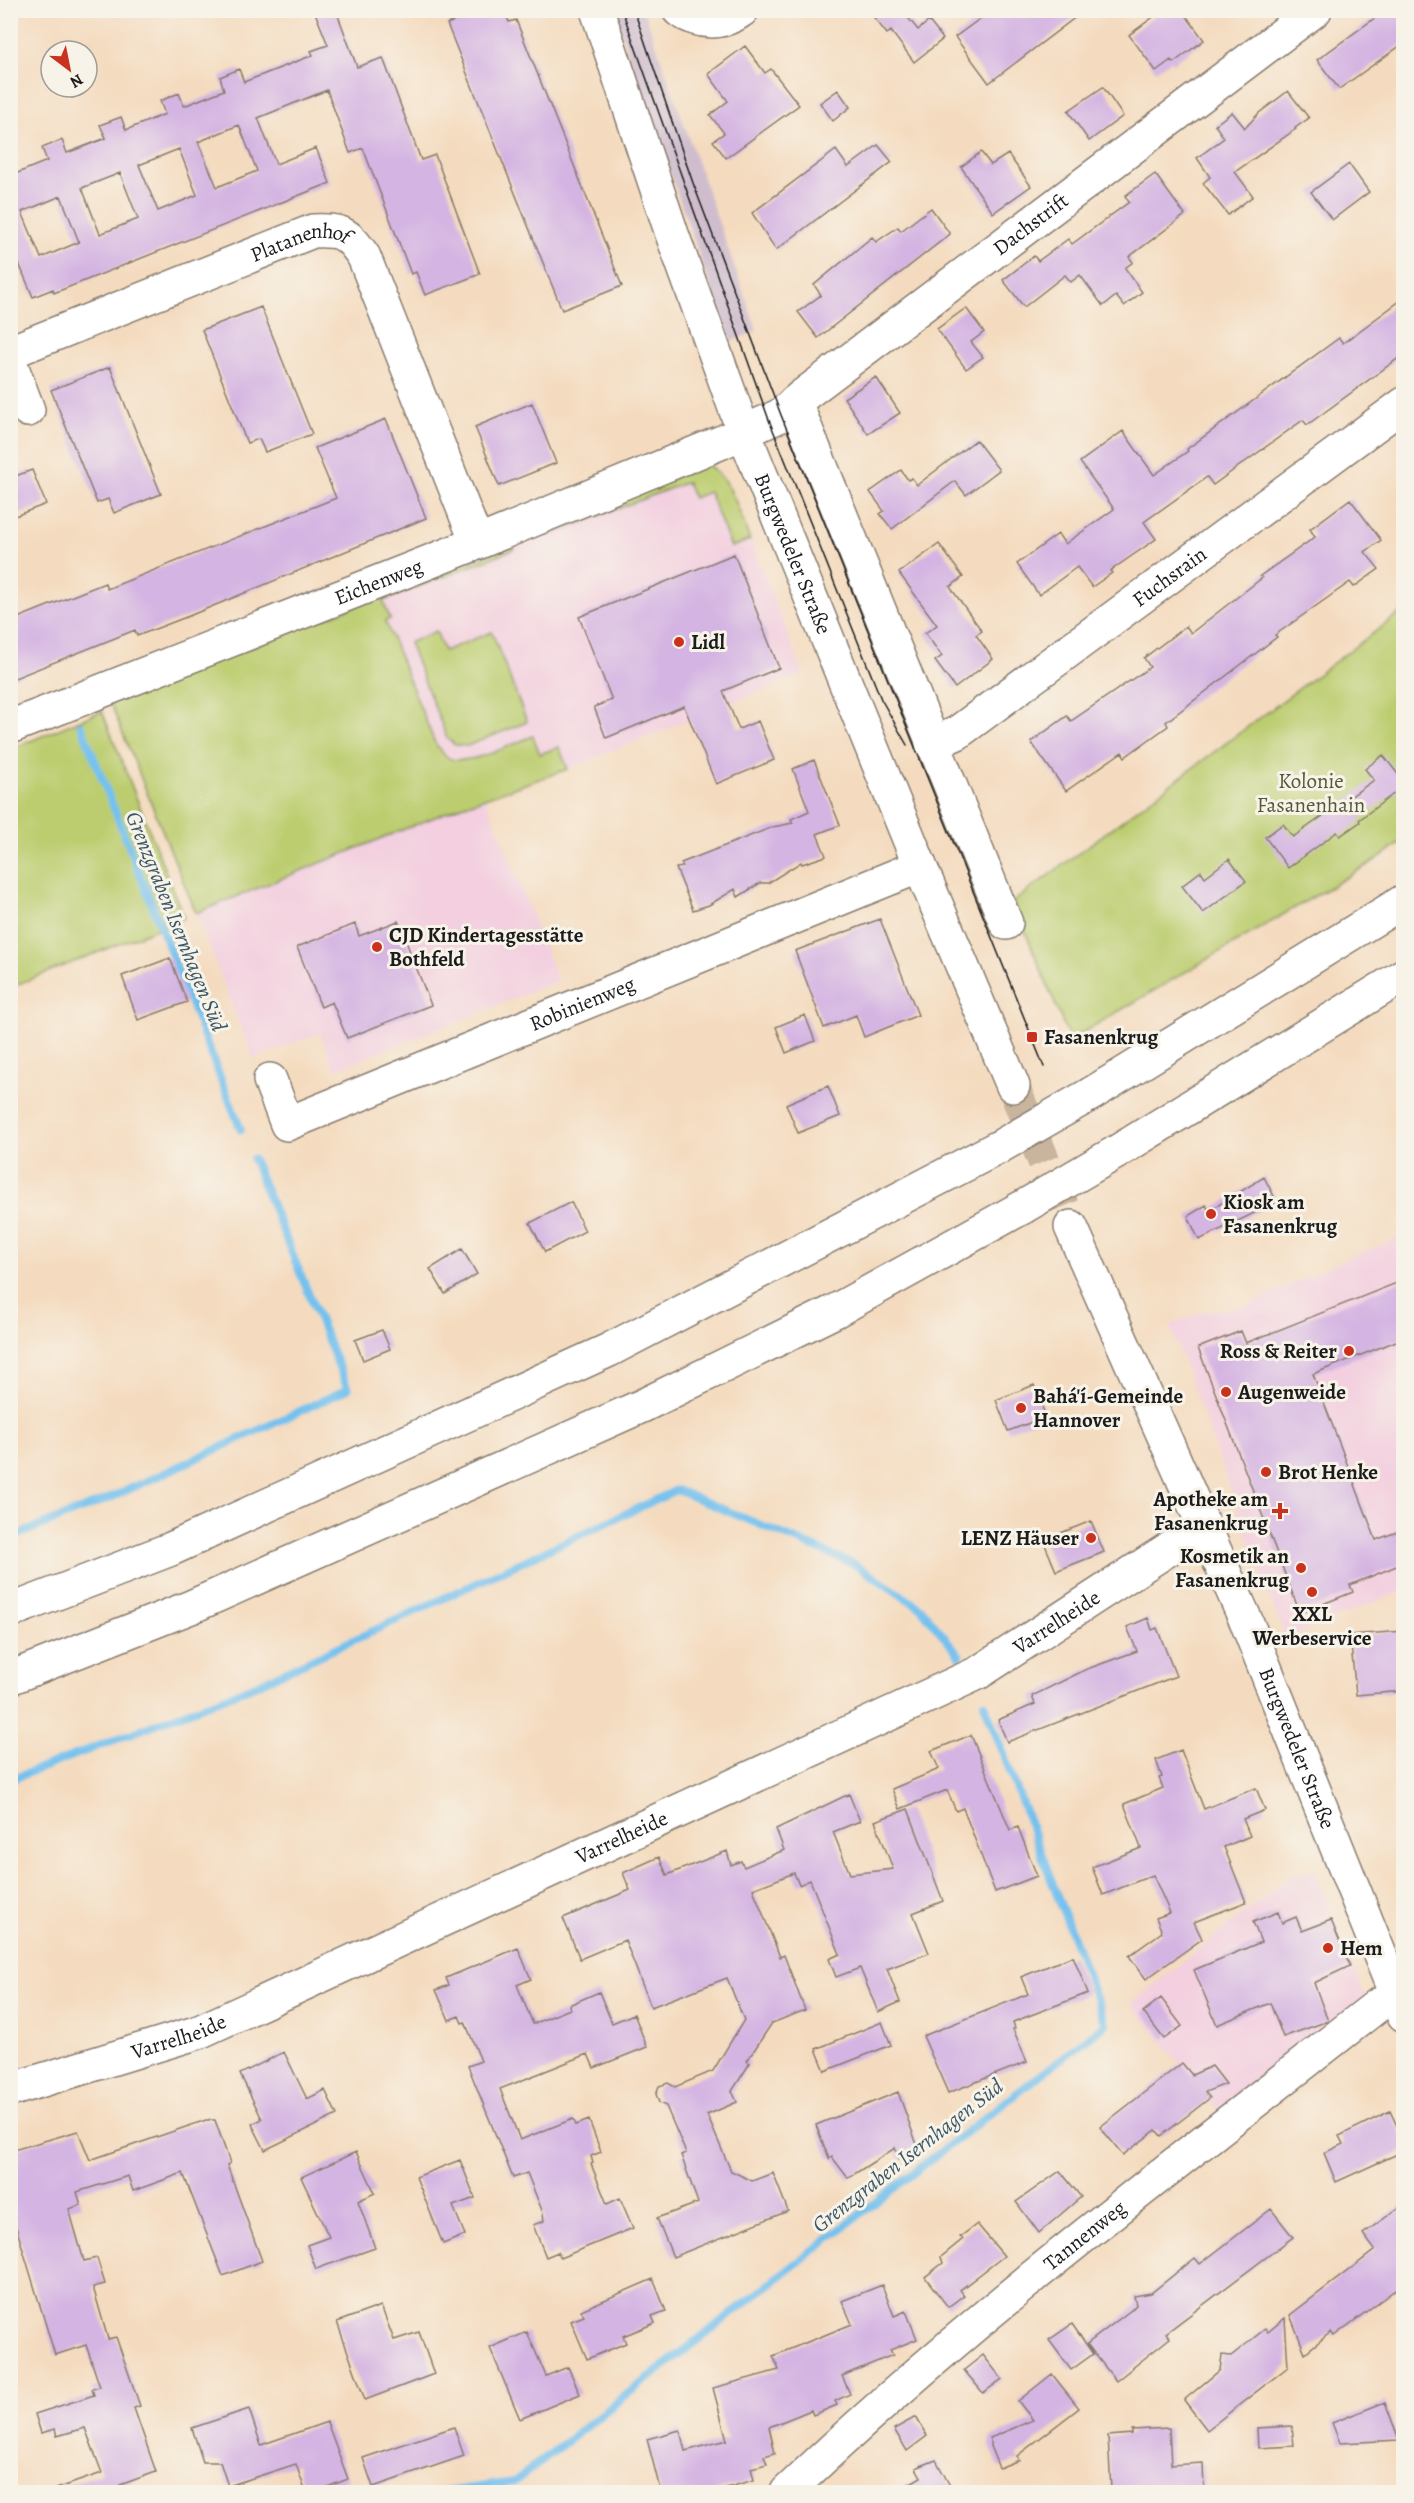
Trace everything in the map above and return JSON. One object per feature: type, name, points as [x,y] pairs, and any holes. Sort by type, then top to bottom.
[{"type":"main road","name":"Burgwedeler Straße","points":[[597,10],[672,234],[744,433],[920,866],[1013,1086]]},
{"type":"main road","points":[[687,15],[718,22],[742,10]]},
{"type":"main road","name":"Dachstrift","points":[[744,433],[781,415],[795,402],[1315,10]]},
{"type":"main road","name":"Platanenhof","points":[[10,352],[313,231],[334,230],[351,238],[364,257],[477,543]]},
{"type":"main road","points":[[10,362],[28,410]]},
{"type":"main road","points":[[795,402],[1006,922]]},
{"type":"main road","name":"Fuchsrain","points":[[932,744],[957,733],[1404,404]]},
{"type":"main road","name":"Eichenweg","points":[[10,727],[477,543],[744,433]]},
{"type":"main road","name":"Robinienweg","points":[[270,1080],[287,1124],[920,866]]},
{"type":"main road","points":[[10,1611],[171,1549],[609,1350],[999,1148],[1404,902]]},
{"type":"main road","points":[[10,1678],[191,1607],[642,1406],[835,1311],[1115,1154],[1404,975]]},
{"type":"main road","name":"Burgwedeler Straße","points":[[1071,1227],[1247,1623],[1400,2006]]},
{"type":"main road","name":"Varrelheide","points":[[10,2090],[199,2032],[978,1674],[1204,1526]]},
{"type":"main road","name":"Tannenweg","points":[[787,2493],[849,2433],[949,2345],[1378,2005],[1400,2006]]},
{"type":"shaded area","points":[[613,11],[644,11],[757,331],[730,342]]},
{"type":"shaded area","points":[[706,464],[720,472],[730,488],[803,674],[568,769],[485,797],[558,981],[335,1070],[320,1033],[253,1059],[196,913],[461,806],[375,596]]},
{"type":"shaded area","points":[[1403,1236],[1403,1591],[1285,1638],[1170,1325],[1203,1312],[1244,1307],[1351,1257]]},
{"type":"shaded area","points":[[1314,1870],[1369,2005],[1224,2118],[1131,2003],[1290,1877]]},
{"type":"green space","points":[[706,464],[723,479],[729,488],[750,540],[731,547],[709,492],[693,498],[687,482],[547,536],[548,531]]},
{"type":"green space","points":[[510,546],[514,549],[383,601],[390,619],[385,621],[435,743],[445,756],[455,760],[465,760],[502,749],[533,736],[540,754],[559,747],[568,769],[462,806],[196,913],[110,702]]},
{"type":"green space","name":"Kolonie Fasanenhain","points":[[1403,611],[1403,841],[1371,863],[1070,1040],[1013,902]]},
{"type":"green space","points":[[436,631],[444,651],[492,632],[527,722],[467,746],[455,745],[447,738],[409,643]]},
{"type":"green space","points":[[102,711],[184,918],[11,987],[11,749]]},
{"type":"building","points":[[314,10],[336,10],[357,67],[383,58],[421,160],[435,155],[480,274],[425,295],[416,272],[411,274],[363,148],[350,153],[327,90],[258,118],[276,164],[316,148],[330,183],[54,293],[53,289],[33,297],[10,242],[10,176],[47,161],[42,148],[62,140],[67,153],[106,138],[100,125],[121,117],[126,130],[165,114],[160,101],[179,93],[184,106],[224,90],[220,77],[239,69],[244,82],[313,55],[311,51],[328,45]],"holes":[[[239,125],[257,171],[217,187],[198,142]],[[179,149],[197,195],[158,211],[139,165]],[[120,173],[138,219],[100,234],[82,188]],[[61,196],[79,242],[41,258],[22,212]]]},
{"type":"building","points":[[481,10],[504,10],[509,22],[516,20],[622,286],[562,310],[447,24]]},
{"type":"building","points":[[868,10],[921,10],[909,19],[918,30],[929,21],[943,39],[914,62],[891,31],[887,34]]},
{"type":"building","points":[[992,10],[1085,10],[989,83],[955,37]]},
{"type":"building","points":[[1163,10],[1182,10],[1204,40],[1173,63],[1171,60],[1156,71],[1129,35]]},
{"type":"building","points":[[1386,10],[1404,10],[1404,43],[1339,89],[1317,60]]},
{"type":"building","points":[[745,46],[765,73],[771,69],[799,105],[726,158],[713,141],[724,133],[710,115],[728,101],[708,74]]},
{"type":"building","points":[[1103,87],[1123,116],[1089,141],[1068,111]]},
{"type":"building","points":[[838,90],[850,107],[833,121],[820,103]]},
{"type":"building","points":[[1288,91],[1309,118],[1235,172],[1253,196],[1228,215],[1203,183],[1210,177],[1197,158],[1224,138],[1215,125],[1232,112],[1245,128],[1259,113]]},
{"type":"building","points":[[878,145],[892,162],[776,250],[752,213],[836,150],[848,167]]},
{"type":"building","points":[[981,152],[991,165],[1008,154],[1031,186],[993,213],[961,167]]},
{"type":"building","points":[[1349,164],[1369,192],[1332,220],[1311,192]]},
{"type":"building","points":[[1155,174],[1185,215],[1129,257],[1133,262],[1125,268],[1142,292],[1124,306],[1116,296],[1103,306],[1080,275],[1071,282],[1065,275],[1024,307],[1003,280],[1034,256],[1038,261],[1068,239],[1072,244],[1129,202],[1125,196]]},
{"type":"building","points":[[931,208],[950,234],[818,338],[798,312],[821,295],[814,285],[872,237],[876,242],[898,227],[901,231]]},
{"type":"building","points":[[1404,298],[1404,354],[1307,425],[1303,420],[1213,485],[1207,477],[1144,522],[1156,539],[1110,571],[1112,573],[1092,587],[1077,567],[1039,595],[1017,564],[1058,534],[1065,544],[1114,509],[1080,462],[1123,431],[1154,475],[1339,338],[1343,343]]},
{"type":"building","points":[[261,307],[312,434],[265,452],[259,439],[247,443],[202,330]]},
{"type":"building","points":[[966,308],[984,332],[971,342],[983,357],[966,369],[937,329]]},
{"type":"building","points":[[110,367],[161,494],[114,513],[108,499],[97,503],[51,390]]},
{"type":"building","points":[[876,377],[900,413],[868,434],[844,398]]},
{"type":"building","points":[[532,403],[556,463],[499,486],[475,427]]},
{"type":"building","points":[[386,419],[426,518],[189,616],[137,636],[135,630],[10,680],[10,621],[105,583],[107,589],[336,498],[315,448]]},
{"type":"building","points":[[976,440],[999,470],[966,495],[955,481],[892,529],[880,514],[884,511],[870,492],[901,470],[908,480],[912,478],[917,485]]},
{"type":"building","points":[[32,470],[46,504],[10,518],[10,478]]},
{"type":"building","points":[[1350,499],[1381,540],[1365,552],[1379,569],[1354,587],[1350,582],[1275,635],[1277,637],[1166,722],[1168,726],[1125,757],[1122,752],[1066,791],[1031,742],[1067,716],[1071,721],[1150,667],[1144,658],[1186,626],[1191,633],[1262,578],[1260,576],[1315,537],[1310,529]]},
{"type":"building","points":[[939,544],[963,577],[950,587],[982,631],[976,635],[993,659],[955,688],[935,661],[942,656],[925,633],[937,625],[899,573]]},
{"type":"building","name":"Lidl","points":[[734,554],[779,668],[723,691],[739,729],[758,721],[774,760],[716,784],[684,706],[606,738],[594,707],[612,700],[579,617]]},
{"type":"building","points":[[1383,755],[1404,782],[1404,786],[1359,820],[1360,822],[1340,836],[1337,832],[1288,868],[1265,837],[1283,824],[1293,837],[1374,780],[1365,769]]},
{"type":"building","points":[[814,760],[840,825],[817,834],[826,856],[802,864],[801,862],[768,883],[760,883],[738,897],[735,889],[709,905],[693,910],[676,868],[683,867],[681,863],[773,827],[793,823],[791,819],[809,811],[793,769]]},
{"type":"building","points":[[1229,859],[1246,881],[1203,913],[1182,886],[1201,871],[1205,877]]},
{"type":"building","points":[[880,919],[918,1015],[864,1037],[856,1015],[824,1028],[795,951]]},
{"type":"building","points":[[398,921],[431,1005],[347,1038],[332,1002],[321,1007],[297,947],[355,924],[359,936]]},
{"type":"building","points":[[170,958],[187,1002],[138,1020],[122,976]]},
{"type":"building","points":[[805,1015],[815,1041],[786,1053],[776,1027]]},
{"type":"building","points":[[828,1086],[840,1116],[798,1133],[786,1104]]},
{"type":"building","points":[[1264,1177],[1277,1202],[1199,1240],[1188,1216],[1206,1205],[1209,1211]]},
{"type":"building","points":[[571,1202],[585,1231],[545,1252],[530,1223]]},
{"type":"building","points":[[462,1249],[477,1274],[445,1294],[430,1269]]},
{"type":"building","points":[[1404,1280],[1404,1338],[1313,1374],[1376,1540],[1404,1529],[1404,1563],[1350,1585],[1353,1592],[1300,1613],[1198,1348],[1241,1331],[1246,1343]]},
{"type":"building","points":[[382,1330],[390,1349],[363,1360],[355,1340]]},
{"type":"building","name":"Bahá'í-Gemeinde Hannover","points":[[1034,1385],[1046,1417],[1008,1431],[996,1400]]},
{"type":"building","points":[[1091,1521],[1104,1552],[1056,1571],[1043,1540]]},
{"type":"building","points":[[1148,1618],[1152,1630],[1157,1628],[1176,1676],[1007,1742],[998,1720],[1035,1704],[1032,1696],[1087,1669],[1137,1651],[1127,1627]]},
{"type":"building","points":[[1404,1631],[1404,1691],[1356,1695],[1350,1635]]},
{"type":"building","points":[[971,1735],[1010,1830],[1018,1827],[1037,1876],[995,1892],[963,1808],[956,1811],[947,1790],[900,1809],[892,1789],[939,1769],[931,1751]]},
{"type":"building","points":[[1181,1750],[1204,1809],[1256,1788],[1265,1810],[1243,1819],[1250,1836],[1224,1847],[1246,1902],[1194,1922],[1202,1939],[1146,1979],[1129,1956],[1162,1932],[1156,1918],[1170,1913],[1153,1875],[1103,1895],[1092,1867],[1141,1848],[1124,1804],[1163,1788],[1156,1760]]},
{"type":"building","points":[[849,1794],[860,1821],[833,1832],[850,1874],[893,1869],[875,1821],[908,1809],[943,1901],[913,1913],[929,1953],[887,1969],[900,2002],[878,2012],[860,1968],[836,1977],[829,1959],[840,1954],[810,1880],[799,1885],[794,1873],[753,1889],[780,1957],[784,1955],[805,2010],[772,2023],[747,2061],[750,2063],[732,2091],[737,2102],[707,2115],[731,2171],[752,2181],[773,2173],[788,2211],[673,2257],[657,2218],[698,2203],[681,2155],[686,2153],[666,2106],[659,2103],[656,2094],[659,2086],[668,2083],[675,2087],[713,2071],[744,2020],[727,1978],[651,2007],[625,1940],[580,1959],[563,1918],[630,1890],[623,1873],[659,1857],[667,1875],[727,1851],[731,1865],[741,1861],[744,1867],[784,1850],[776,1829]]},
{"type":"building","points":[[1278,1912],[1282,1923],[1296,1917],[1302,1931],[1331,1920],[1350,1966],[1314,1983],[1328,2021],[1283,2037],[1270,2003],[1217,2025],[1194,1970],[1261,1942],[1253,1922]]},
{"type":"building","points":[[518,1948],[531,1979],[517,1985],[533,2024],[570,2009],[569,2005],[599,1992],[612,2023],[634,2014],[647,2047],[594,2068],[588,2054],[500,2089],[520,2140],[573,2119],[576,2125],[589,2120],[601,2152],[591,2156],[593,2163],[591,2164],[607,2204],[620,2198],[633,2228],[560,2258],[558,2252],[546,2257],[533,2225],[544,2221],[527,2173],[513,2178],[468,2066],[481,2061],[465,2022],[462,2023],[459,2016],[449,2020],[436,1990],[449,1985],[446,1978]]},
{"type":"building","points":[[1073,1956],[1088,1993],[1013,2022],[1015,2028],[1013,2029],[1027,2062],[948,2093],[923,2036],[1028,1994],[1021,1977]]},
{"type":"building","points":[[1161,1998],[1182,2026],[1164,2039],[1143,2012]]},
{"type":"building","points":[[882,2022],[891,2045],[825,2071],[816,2049]]},
{"type":"building","points":[[284,2052],[307,2099],[325,2090],[337,2115],[265,2150],[252,2124],[262,2119],[240,2074]]},
{"type":"building","points":[[1182,2063],[1192,2075],[1212,2066],[1226,2084],[1205,2092],[1210,2098],[1161,2136],[1156,2130],[1123,2155],[1100,2127]]},
{"type":"building","points":[[898,2092],[919,2150],[899,2159],[895,2148],[848,2178],[832,2157],[829,2159],[816,2125]]},
{"type":"building","points":[[1390,2111],[1404,2141],[1404,2151],[1336,2182],[1324,2153],[1343,2144],[1339,2136]]},
{"type":"building","points":[[206,2120],[215,2120],[230,2163],[227,2165],[262,2261],[223,2276],[183,2173],[133,2191],[128,2176],[77,2192],[81,2205],[69,2209],[84,2261],[97,2258],[105,2284],[93,2287],[108,2339],[116,2337],[140,2406],[134,2408],[156,2472],[120,2485],[123,2493],[57,2493],[56,2489],[102,2473],[85,2428],[57,2436],[55,2429],[41,2433],[35,2414],[94,2395],[92,2389],[100,2387],[86,2345],[55,2355],[10,2207],[10,2151],[78,2131],[90,2160]]},
{"type":"building","points":[[356,2152],[375,2193],[358,2201],[375,2248],[316,2269],[307,2245],[329,2237],[301,2177]]},
{"type":"building","points":[[460,2160],[475,2198],[453,2206],[465,2235],[443,2244],[416,2177]]},
{"type":"building","points":[[1060,2171],[1081,2197],[1039,2233],[1016,2202]]},
{"type":"building","points":[[1404,2204],[1404,2283],[1334,2336],[1331,2332],[1305,2353],[1290,2315],[1375,2250],[1363,2234]]},
{"type":"building","points":[[1271,2209],[1293,2237],[1166,2333],[1170,2338],[1116,2381],[1087,2344],[1136,2305],[1134,2296],[1151,2293],[1195,2258],[1200,2264]]},
{"type":"building","points":[[977,2224],[1004,2256],[960,2290],[964,2295],[948,2307],[925,2277],[943,2263],[941,2257],[963,2239],[960,2237]]},
{"type":"building","points":[[653,2279],[666,2311],[652,2316],[655,2323],[623,2336],[626,2343],[587,2359],[571,2321],[584,2316],[581,2310]]},
{"type":"building","points":[[882,2285],[894,2316],[906,2311],[917,2339],[890,2350],[893,2355],[842,2376],[850,2394],[835,2401],[837,2405],[813,2415],[811,2410],[769,2427],[775,2453],[764,2456],[767,2464],[751,2468],[754,2480],[708,2493],[661,2493],[647,2439],[680,2430],[685,2451],[727,2440],[713,2388],[779,2370],[773,2356],[852,2324],[842,2301]]},
{"type":"building","points":[[381,2306],[394,2340],[419,2332],[434,2374],[365,2400],[337,2322]]},
{"type":"building","points":[[1285,2318],[1288,2367],[1207,2430],[1184,2400],[1220,2370],[1222,2355],[1231,2356],[1265,2329],[1268,2332]]},
{"type":"building","points":[[1072,2324],[1093,2354],[1071,2370],[1049,2340]]},
{"type":"building","points":[[527,2332],[546,2376],[568,2367],[580,2394],[520,2419],[490,2348]]},
{"type":"building","points":[[983,2355],[1002,2379],[983,2393],[964,2370]]},
{"type":"building","points":[[1052,2374],[1079,2408],[1017,2456],[1019,2460],[999,2468],[990,2446],[990,2438],[1033,2420],[1018,2401]]},
{"type":"building","points":[[1385,2402],[1399,2440],[1340,2443],[1332,2423]]},
{"type":"building","points":[[249,2409],[261,2445],[327,2422],[348,2479],[312,2493],[306,2493],[296,2464],[228,2486],[220,2462],[203,2462],[192,2428]]},
{"type":"building","points":[[916,2417],[927,2436],[907,2451],[894,2429]]},
{"type":"building","points":[[1292,2426],[1294,2446],[1258,2448],[1257,2428]]},
{"type":"building","points":[[454,2427],[464,2456],[373,2487],[363,2458]]},
{"type":"building","points":[[1169,2428],[1171,2465],[1203,2463],[1204,2493],[1169,2493],[1169,2487],[1111,2490],[1108,2436],[1132,2434],[1132,2430]]},
{"type":"building","points":[[936,2460],[954,2493],[893,2493],[921,2477],[916,2468]]},
{"type":"waterway","name":"Grenzgraben Isernhagen Süd","points":[[81,725],[241,1130]]},
{"type":"waterway","points":[[10,1538],[110,1498],[348,1389],[253,1159]]},
{"type":"waterway","name":"Grenzgraben Isernhagen Süd","points":[[10,1780],[252,1687],[677,1490],[856,1565],[921,1608],[960,1656]]},
{"type":"waterway","name":"Grenzgraben Isernhagen Süd","points":[[446,2492],[514,2482],[1106,2024],[984,1703]]},
{"type":"tunnel","points":[[1013,1086],[1071,1227]]},
{"type":"tram line","points":[[622,10],[769,420],[881,699],[907,745]]},
{"type":"tram line","points":[[634,10],[693,183],[781,415],[1044,1067]]},
{"type":"place","name":"Lidl","points":[[679,642]]},
{"type":"place","name":"CJD Kindertagesstätte Bothfeld","points":[[377,947]]},
{"type":"place","name":"Fasanenkrug","points":[[1032,1037]]},
{"type":"place","name":"Kiosk am Fasanenkrug","points":[[1211,1214]]},
{"type":"place","name":"Ross & Reiter","points":[[1349,1351]]},
{"type":"place","name":"Augenweide","points":[[1226,1392]]},
{"type":"place","name":"Bahá'í-Gemeinde Hannover","points":[[1021,1408]]},
{"type":"place","name":"Brot Henke","points":[[1266,1472]]},
{"type":"place","name":"Apotheke am Fasanenkrug","points":[[1280,1511]]},
{"type":"place","name":"LENZ Häuser","points":[[1091,1538]]},
{"type":"place","name":"Kosmetik an Fasanenkrug","points":[[1301,1568]]},
{"type":"place","name":"XXL Werbeservice","points":[[1312,1592]]},
{"type":"place","name":"Hem","points":[[1328,1948]]}]
